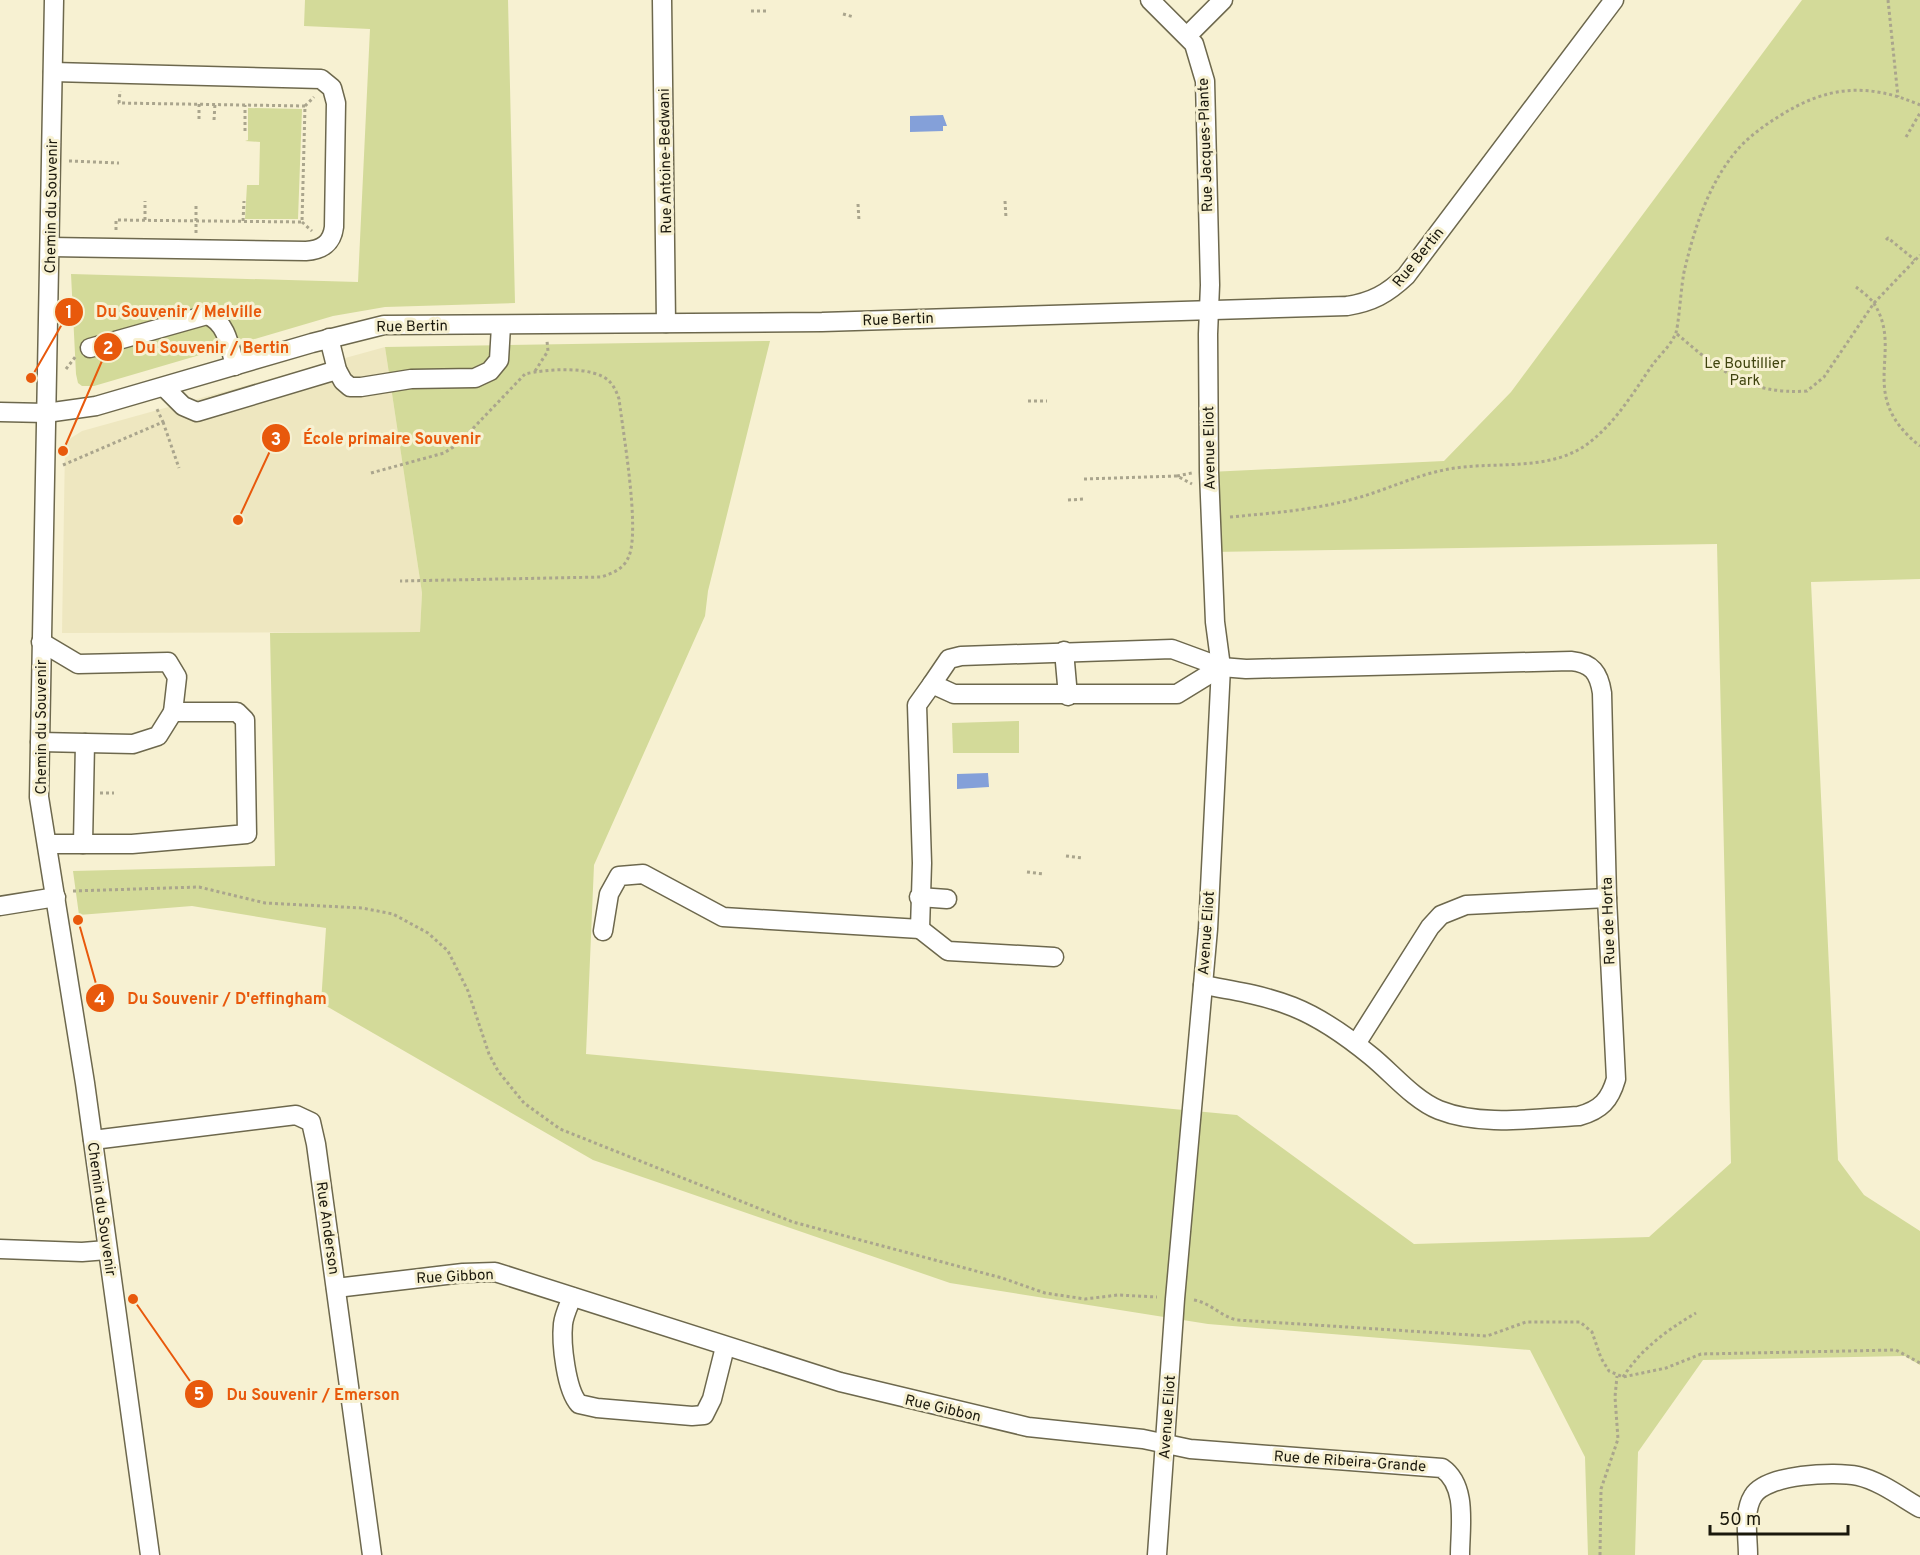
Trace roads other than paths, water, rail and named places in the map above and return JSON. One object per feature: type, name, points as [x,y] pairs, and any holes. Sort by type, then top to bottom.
[{"type":"street","name":"Chemin du Souvenir","points":[[54,0],[39,797],[93,1140],[150,1555]]},
{"type":"street","name":"Rue Antoine-Bedwani","points":[[662,0],[666,323]]},
{"type":"street","name":"Rue Jacques-Plante","points":[[1150,0],[1188,35],[1196,47],[1205,81],[1210,310]]},
{"type":"street","points":[[1188,35],[1223,0]]},
{"type":"street","name":"Rue Bertin","points":[[0,412],[46,413],[96,406],[329,338],[384,325],[501,326],[822,322],[1347,306],[1371,302],[1394,288],[1417,262],[1614,0]]},
{"type":"street","points":[[50,247],[306,251],[317,250],[326,245],[334,227],[336,103],[332,87],[321,79],[53,72]]},
{"type":"street","name":"Avenue Eliot","points":[[1157,1555],[1179,1251],[1203,985],[1221,667],[1215,622],[1209,472],[1210,310]]},
{"type":"street","points":[[90,348],[207,315],[218,321],[222,327],[234,366]]},
{"type":"street","points":[[329,338],[337,370],[350,387],[361,387],[411,379],[475,378],[490,371],[499,360],[501,326]]},
{"type":"street","points":[[164,387],[183,406],[197,412],[337,370]]},
{"type":"street","points":[[40,742],[133,744],[158,736],[174,712],[177,677],[168,662],[78,664],[41,642]]},
{"type":"street","points":[[920,929],[922,863],[917,705],[949,659],[1064,651],[1172,649],[1221,667]]},
{"type":"street","points":[[1064,651],[1068,696]]},
{"type":"street","name":"Rue de Horta","points":[[1203,985],[1250,992],[1286,1002],[1316,1015],[1356,1044],[1420,1098],[1436,1109],[1454,1115],[1490,1119],[1579,1116],[1593,1112],[1606,1103],[1616,1078],[1607,898],[1602,693],[1598,675],[1590,665],[1571,661],[1221,667]]},
{"type":"street","points":[[932,684],[954,694],[1033,693],[1068,696],[1176,694],[1221,667]]},
{"type":"street","points":[[47,844],[132,844],[247,834],[245,720],[237,712],[174,712]]},
{"type":"street","points":[[83,844],[85,743]]},
{"type":"street","points":[[603,931],[609,894],[619,876],[643,874],[723,917],[920,929],[948,951],[1054,957]]},
{"type":"street","points":[[0,906],[56,897]]},
{"type":"street","points":[[920,897],[947,899]]},
{"type":"street","points":[[1356,1044],[1430,927],[1441,915],[1466,905],[1607,898]]},
{"type":"street","name":"Rue Anderson","points":[[93,1140],[297,1115],[306,1117],[313,1125],[372,1555]]},
{"type":"street","points":[[0,1249],[82,1252],[107,1250]]},
{"type":"street","name":"Rue Gibbon","points":[[336,1288],[464,1273],[495,1272],[840,1383],[1028,1427],[1135,1438],[1166,1444]]},
{"type":"street","points":[[572,1297],[563,1324],[568,1384],[579,1404],[608,1409],[692,1416],[704,1414],[711,1399],[725,1347]]},
{"type":"street","name":"Rue de Ribeira-Grande","points":[[1166,1444],[1190,1449],[1442,1468],[1453,1476],[1458,1487],[1460,1555]]},
{"type":"street","points":[[1748,1555],[1748,1509],[1760,1488],[1773,1481],[1816,1476],[1858,1476],[1878,1484],[1920,1508]]},
{"type":"water","points":[[943,115],[947,126],[943,126],[943,131],[910,132],[910,116]]},
{"type":"water","points":[[988,773],[989,787],[957,789],[957,774]]},
{"type":"place","name":"Du Souvenir / Melville","points":[[31,378]]},
{"type":"place","name":"Du Souvenir / Bertin","points":[[63,451]]},
{"type":"place","name":"École primaire Souvenir","points":[[238,520]]},
{"type":"place","name":"Du Souvenir / D'effingham","points":[[78,920]]},
{"type":"place","name":"Du Souvenir / Emerson","points":[[133,1299]]},
{"type":"park label","name":"Le Boutillier Park","points":[[1745,372]]}]
